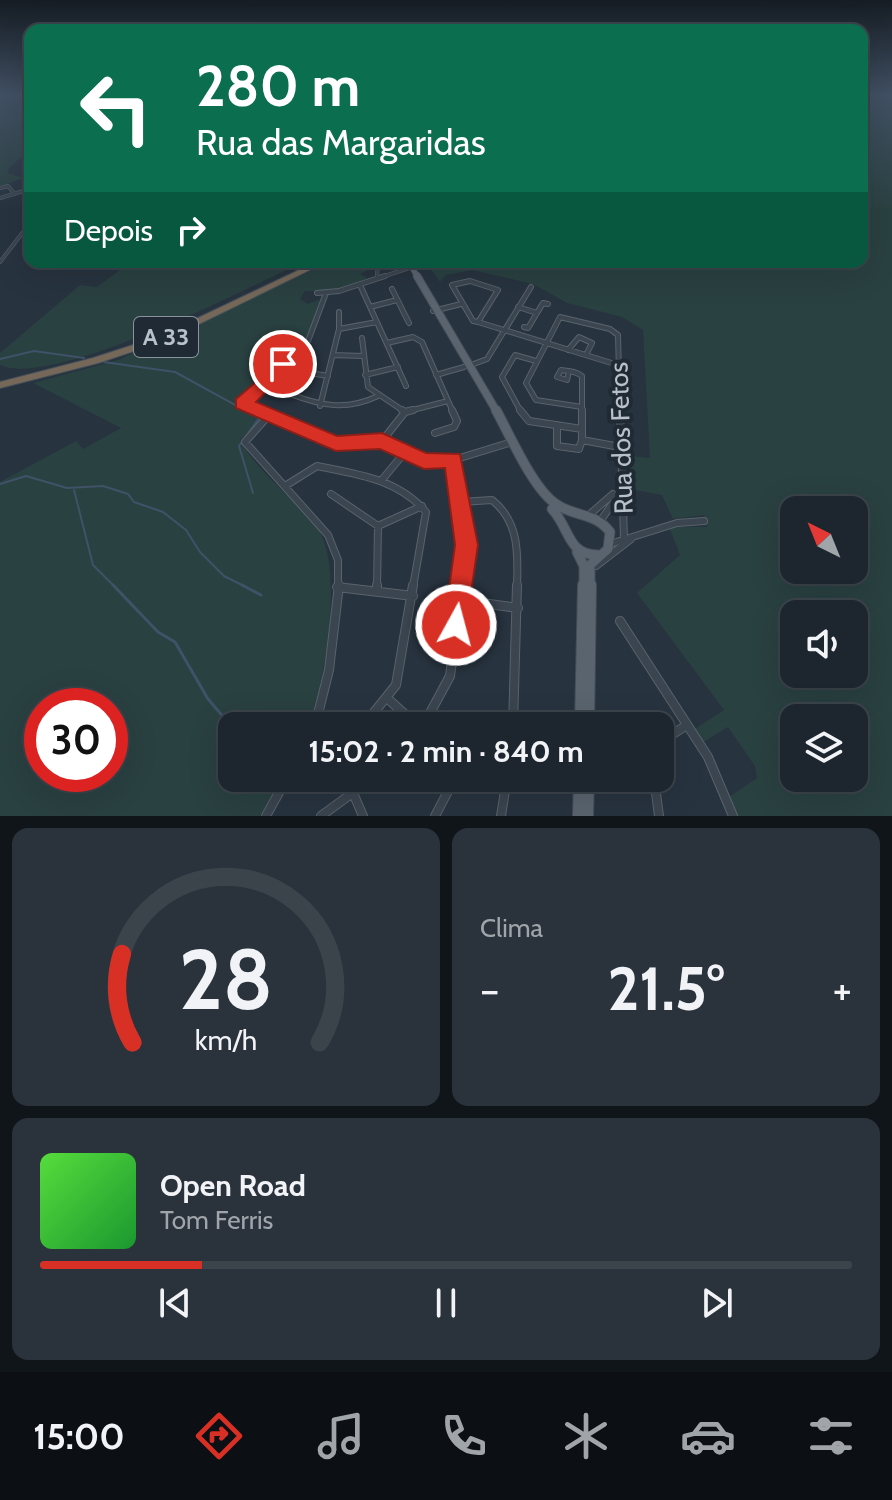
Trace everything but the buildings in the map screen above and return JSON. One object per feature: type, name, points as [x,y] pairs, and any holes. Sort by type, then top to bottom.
[{"type":"highway","name":"A 33","points":[[0,383],[75,363],[159,335],[301,268]]},
{"type":"highway","name":"A 33","points":[[0,383],[95,361],[161,339],[309,268]]},
{"type":"main road","points":[[410,268],[533,485],[559,515],[567,541],[577,551],[597,561]]},
{"type":"main road","points":[[511,442],[553,504],[570,514],[585,514],[601,520],[610,532],[610,544],[590,565],[588,712]]},
{"type":"main road","points":[[565,528],[571,519],[585,514]]},
{"type":"main road","points":[[577,551],[584,566],[581,712]]},
{"type":"main road","points":[[579,816],[580,792]]},
{"type":"main road","points":[[587,816],[588,792]]},
{"type":"street","points":[[0,188],[8,186],[14,193]]},
{"type":"street","points":[[0,198],[24,190]]},
{"type":"street","points":[[0,262],[24,231]]},
{"type":"street","points":[[377,276],[378,268]]},
{"type":"street","points":[[317,293],[360,285],[400,268]]},
{"type":"street","points":[[478,322],[498,293],[497,289],[471,281],[453,284],[451,287],[471,320],[618,365]]},
{"type":"street","points":[[360,285],[406,386]]},
{"type":"street","points":[[436,375],[487,359],[531,287]]},
{"type":"street","points":[[392,289],[409,323]]},
{"type":"street","points":[[326,293],[313,334],[243,404],[336,443],[382,441],[424,461],[453,460],[511,442]]},
{"type":"street","points":[[370,307],[397,300]]},
{"type":"street","points":[[524,327],[528,328],[543,303],[548,304]]},
{"type":"street","points":[[435,310],[461,304]]},
{"type":"street","points":[[518,307],[537,313]]},
{"type":"street","points":[[320,406],[339,329],[339,312]]},
{"type":"street","name":"Rua dos Fetos","points":[[544,342],[559,317],[610,329],[618,335],[620,447],[627,539]]},
{"type":"street","points":[[339,329],[377,322]]},
{"type":"street","points":[[568,350],[579,337],[592,343],[586,355]]},
{"type":"street","points":[[362,338],[368,387],[405,412]]},
{"type":"street","points":[[387,343],[418,338],[457,424],[435,433]]},
{"type":"street","points":[[544,342],[526,383],[534,398],[582,407]]},
{"type":"street","points":[[333,355],[363,356]]},
{"type":"street","points":[[536,361],[515,355],[501,380],[526,419],[582,429]]},
{"type":"street","points":[[365,375],[398,367]]},
{"type":"street","points":[[279,368],[328,376]]},
{"type":"street","points":[[557,425],[557,446],[579,449],[582,440],[582,376],[569,371]]},
{"type":"street","points":[[290,394],[320,406],[352,408],[378,395]]},
{"type":"street","points":[[382,441],[405,412],[448,401]]},
{"type":"street","points":[[269,415],[245,442],[334,544],[339,565],[317,712]]},
{"type":"street","points":[[582,440],[620,447]]},
{"type":"street","points":[[381,481],[405,452]]},
{"type":"street","points":[[429,712],[450,676],[467,545],[453,460]]},
{"type":"street","points":[[285,486],[317,466],[381,481],[412,495],[426,512],[426,527],[396,685],[376,712]]},
{"type":"street","points":[[331,494],[378,526]]},
{"type":"street","name":"Rua dos Fetos","points":[[585,514],[615,496],[601,520]]},
{"type":"street","points":[[461,502],[492,500],[509,522],[518,542],[514,712]]},
{"type":"street","points":[[378,526],[422,506]]},
{"type":"street","points":[[610,544],[686,519],[704,521]]},
{"type":"street","points":[[377,591],[378,526]]},
{"type":"street","points":[[610,532],[627,539]]},
{"type":"street","points":[[597,561],[627,539]]},
{"type":"street","points":[[337,587],[413,596]]},
{"type":"street","points":[[460,600],[518,608]]},
{"type":"street","points":[[620,621],[708,757],[733,816]]},
{"type":"street","points":[[388,699],[404,712]]},
{"type":"street","points":[[674,733],[687,725]]},
{"type":"street","points":[[266,816],[279,792]]},
{"type":"street","points":[[436,816],[448,792]]},
{"type":"street","points":[[501,816],[505,792]]},
{"type":"street","points":[[656,792],[659,816]]},
{"type":"street","points":[[321,816],[353,793],[363,816]]},
{"type":"green space","points":[[0,134],[24,134],[24,155],[9,168],[8,173],[24,178],[0,186]]},
{"type":"green space","points":[[868,134],[892,134],[892,816],[736,816],[729,797],[757,778],[755,766],[728,727],[702,743],[693,730],[724,710],[637,593],[680,555],[669,527],[707,527],[704,515],[673,519],[662,495],[624,488],[622,455],[650,458],[643,330],[622,317],[567,303],[533,284],[472,270],[446,275],[440,282],[430,268],[868,268]]},
{"type":"green space","points":[[123,268],[290,268],[104,350],[62,363],[26,369],[0,365],[0,353],[80,285],[97,287]]},
{"type":"green space","points":[[318,268],[372,268],[360,274],[368,278],[353,285],[305,291],[300,299],[308,304],[320,299],[307,339],[240,402],[264,417],[240,440],[265,473],[314,523],[324,541],[331,592],[326,651],[313,712],[218,712],[218,792],[274,792],[260,816],[0,816],[0,482],[76,441],[83,449],[121,428],[33,383],[118,360]]},
{"type":"waterway","points":[[0,359],[34,351],[84,358]]},
{"type":"waterway","points":[[104,362],[175,372],[259,418],[239,446],[253,493]]},
{"type":"waterway","points":[[0,484],[26,476],[67,488],[103,486],[128,494],[134,502],[163,512],[186,530],[200,552],[224,576],[242,585]]},
{"type":"waterway","points":[[74,490],[93,565],[113,585]]},
{"type":"waterway","points":[[113,585],[158,632],[175,642],[208,699],[219,712]]},
{"type":"waterway","points":[[242,585],[246,587]]},
{"type":"waterway","points":[[242,585],[261,595]]},
{"type":"route","points":[[283,364],[243,404],[336,443],[382,441],[424,461],[453,460],[467,545],[456,625]]}]
